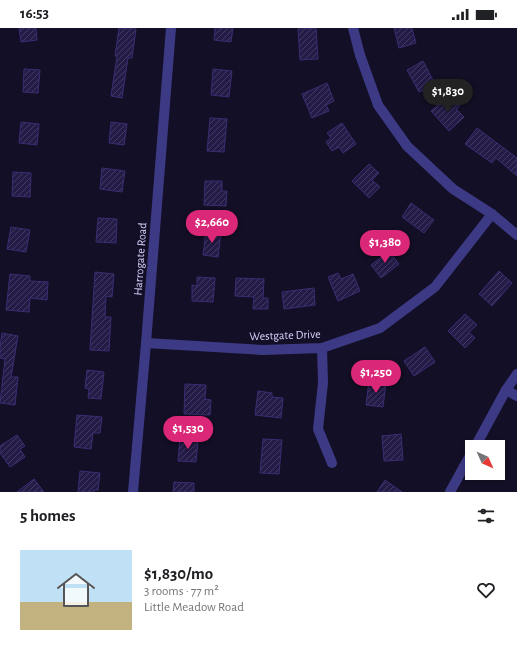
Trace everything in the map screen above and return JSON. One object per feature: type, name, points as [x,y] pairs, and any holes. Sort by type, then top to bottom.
[{"type":"street","name":"Harrogate Road","points":[[133,492],[170,28]]},
{"type":"street","points":[[353,28],[360,55],[378,105],[407,146],[453,189],[492,214],[517,235]]},
{"type":"street","name":"Westgate Drive","points":[[146,343],[264,350],[322,348],[380,328],[435,287],[492,214]]},
{"type":"street","points":[[322,348],[323,383],[318,429],[332,463]]},
{"type":"street","points":[[479,440],[506,390],[517,374]]},
{"type":"street","points":[[506,390],[517,396]]},
{"type":"street","points":[[450,492],[465,465]]},
{"type":"building","points":[[19,28],[36,28],[37,40],[21,42]]},
{"type":"building","points":[[119,28],[136,29],[132,58],[128,58],[122,98],[111,96],[117,56],[115,56]]},
{"type":"building","points":[[215,28],[233,28],[231,42],[214,40]]},
{"type":"building","points":[[316,28],[318,59],[300,60],[298,29]]},
{"type":"building","points":[[394,28],[412,28],[416,43],[399,48]]},
{"type":"building","points":[[423,61],[435,84],[419,92],[407,70]]},
{"type":"building","points":[[24,69],[40,70],[38,93],[23,92]]},
{"type":"building","points":[[213,69],[232,71],[229,97],[211,95]]},
{"type":"building","points":[[327,83],[334,101],[326,105],[329,111],[312,118],[302,94]]},
{"type":"building","points":[[450,94],[460,106],[456,109],[464,117],[449,131],[431,111]]},
{"type":"building","points":[[210,118],[227,119],[224,152],[207,151]]},
{"type":"building","points":[[21,122],[39,124],[37,145],[19,143]]},
{"type":"building","points":[[111,122],[127,124],[124,145],[109,143]]},
{"type":"building","points":[[342,123],[356,144],[343,153],[339,147],[332,151],[326,142],[331,138],[327,133]]},
{"type":"building","points":[[477,128],[517,158],[517,176],[496,158],[492,163],[465,144]]},
{"type":"building","points":[[369,164],[379,173],[372,180],[380,187],[369,198],[352,181]]},
{"type":"building","points":[[102,168],[125,171],[122,192],[100,189]]},
{"type":"building","points":[[13,172],[31,173],[30,197],[12,196]]},
{"type":"building","points":[[205,181],[222,181],[222,191],[227,191],[226,206],[204,205]]},
{"type":"building","points":[[411,203],[434,220],[424,233],[402,217]]},
{"type":"building","points":[[98,218],[117,219],[116,243],[96,242]]},
{"type":"building","points":[[11,227],[30,230],[26,252],[7,249]]},
{"type":"building","points":[[206,230],[221,232],[218,257],[203,255]]},
{"type":"building","points":[[389,251],[399,264],[381,278],[371,265]]},
{"type":"building","points":[[499,271],[512,283],[492,306],[479,294]]},
{"type":"building","points":[[95,272],[114,274],[112,297],[106,296],[105,317],[111,317],[109,351],[90,350]]},
{"type":"building","points":[[338,273],[341,279],[353,274],[360,291],[338,301],[328,277]]},
{"type":"building","points":[[10,274],[30,276],[30,281],[48,282],[47,300],[30,298],[29,312],[6,310]]},
{"type":"building","points":[[197,277],[215,278],[213,302],[192,301],[192,285],[197,286]]},
{"type":"building","points":[[236,278],[264,279],[263,298],[268,298],[268,309],[253,309],[254,297],[235,296]]},
{"type":"building","points":[[314,288],[315,305],[284,309],[282,292]]},
{"type":"building","points":[[465,314],[477,325],[469,332],[475,338],[465,348],[448,331]]},
{"type":"building","points":[[2,333],[18,336],[11,377],[18,377],[15,405],[0,403],[5,359],[0,358]]},
{"type":"building","points":[[425,347],[435,362],[414,376],[404,361]]},
{"type":"building","points":[[87,370],[104,372],[101,399],[88,398],[89,389],[85,388]]},
{"type":"building","points":[[369,381],[386,383],[383,407],[366,405]]},
{"type":"building","points":[[185,384],[206,385],[205,399],[211,400],[210,415],[184,414]]},
{"type":"building","points":[[258,391],[272,393],[272,397],[283,398],[281,418],[255,415]]},
{"type":"building","points":[[77,415],[102,417],[100,433],[93,433],[91,449],[74,447]]},
{"type":"building","points":[[401,434],[403,460],[384,461],[382,436]]},
{"type":"building","points":[[17,435],[25,446],[20,449],[25,457],[10,467],[0,453],[0,446]]},
{"type":"building","points":[[180,438],[198,440],[196,462],[178,461]]},
{"type":"building","points":[[263,439],[282,440],[279,474],[260,473]]},
{"type":"building","points":[[80,471],[100,473],[98,490],[94,490],[94,492],[78,492]]},
{"type":"building","points":[[34,479],[44,492],[17,492]]},
{"type":"building","points":[[385,480],[402,492],[377,492]]},
{"type":"building","points":[[174,482],[194,483],[194,492],[173,492]]}]
